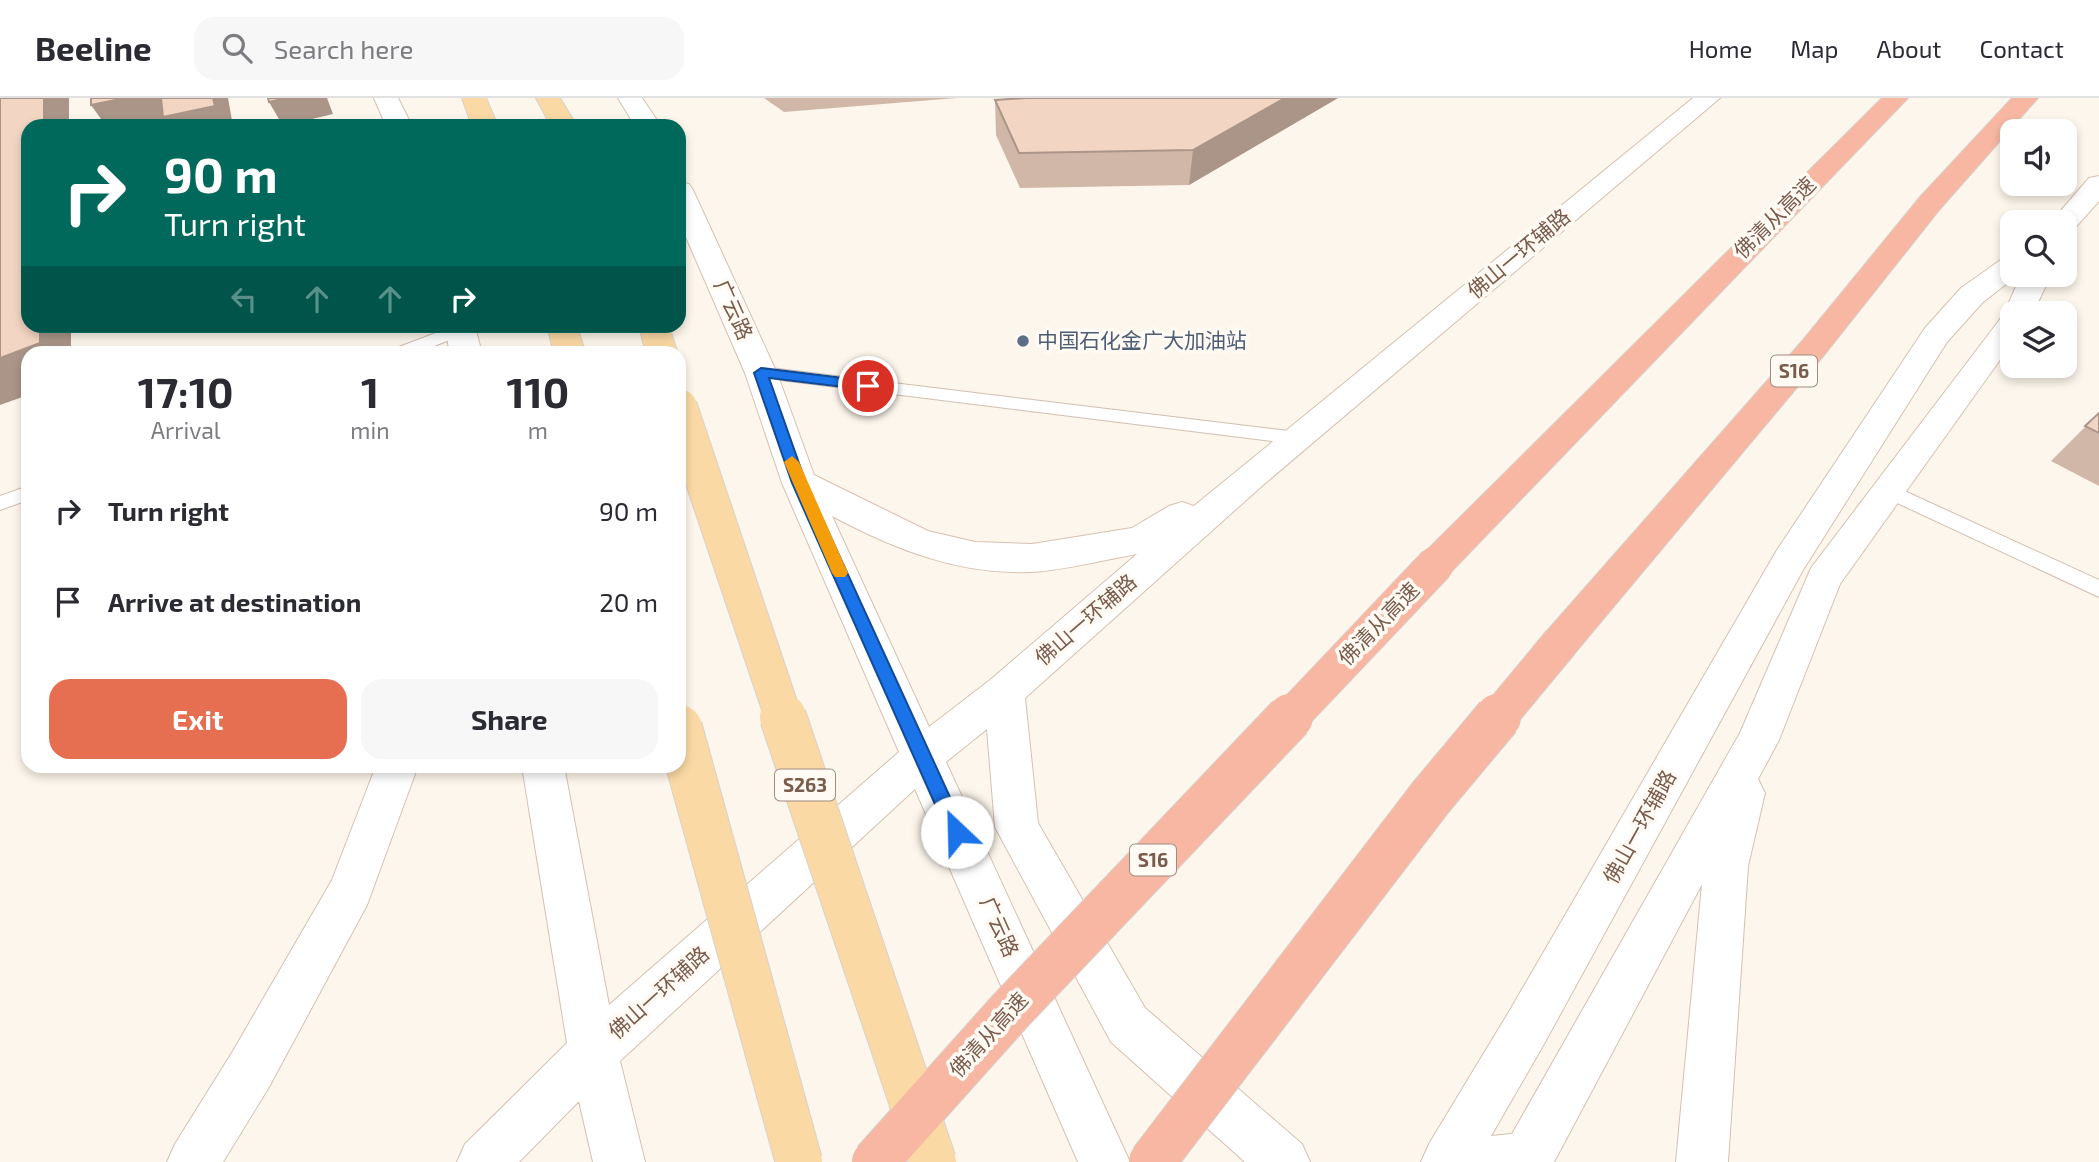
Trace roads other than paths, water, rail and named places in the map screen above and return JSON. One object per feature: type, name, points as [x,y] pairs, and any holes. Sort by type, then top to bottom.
[{"type":"highway","name":"佛清从高速","points":[[875,1162],[1012,1009],[1436,564],[1896,98]]},
{"type":"highway","name":"S16","points":[[1152,1162],[1431,797],[1814,347],[1930,203],[2026,98]]},
{"type":"main road","points":[[386,98],[396,119]]},
{"type":"main road","points":[[474,98],[482,119]]},
{"type":"main road","points":[[548,98],[560,119]]},
{"type":"main road","points":[[630,98],[644,119]]},
{"type":"main road","name":"佛山一环辅路","points":[[483,1162],[593,1052],[923,756],[1004,692],[1251,476],[1708,98]]},
{"type":"main road","points":[[2076,210],[2099,184]]},
{"type":"main road","name":"广云路","points":[[686,206],[761,373],[799,483],[1104,1162]]},
{"type":"main road","name":"佛山一环辅路","points":[[1447,1162],[1534,1015],[1790,560],[1936,335],[1972,295],[2000,274]]},
{"type":"main road","points":[[1489,1162],[1527,1159],[1758,740],[1824,578],[2000,338]]},
{"type":"main road","name":"S263","points":[[686,428],[933,1162]]},
{"type":"main road","points":[[799,483],[881,526],[920,542],[975,556],[1032,558],[1140,540],[1251,476]]},
{"type":"main road","points":[[1004,692],[1017,827],[1128,1025],[1284,1162]]},
{"type":"main road","points":[[1702,1162],[1726,866],[1758,740]]},
{"type":"main road","points":[[686,753],[799,1162]]},
{"type":"main road","points":[[193,1162],[250,1069],[351,890],[394,773]]},
{"type":"main road","points":[[544,773],[593,1052],[619,1162]]},
{"type":"lane","points":[[426,346],[462,336]]},
{"type":"lane","points":[[761,373],[1297,438]]},
{"type":"lane","points":[[1887,490],[2099,589]]},
{"type":"lane","points":[[0,503],[21,496]]},
{"type":"place","name":"中国石化金广大加油站","points":[[1023,341]]}]
